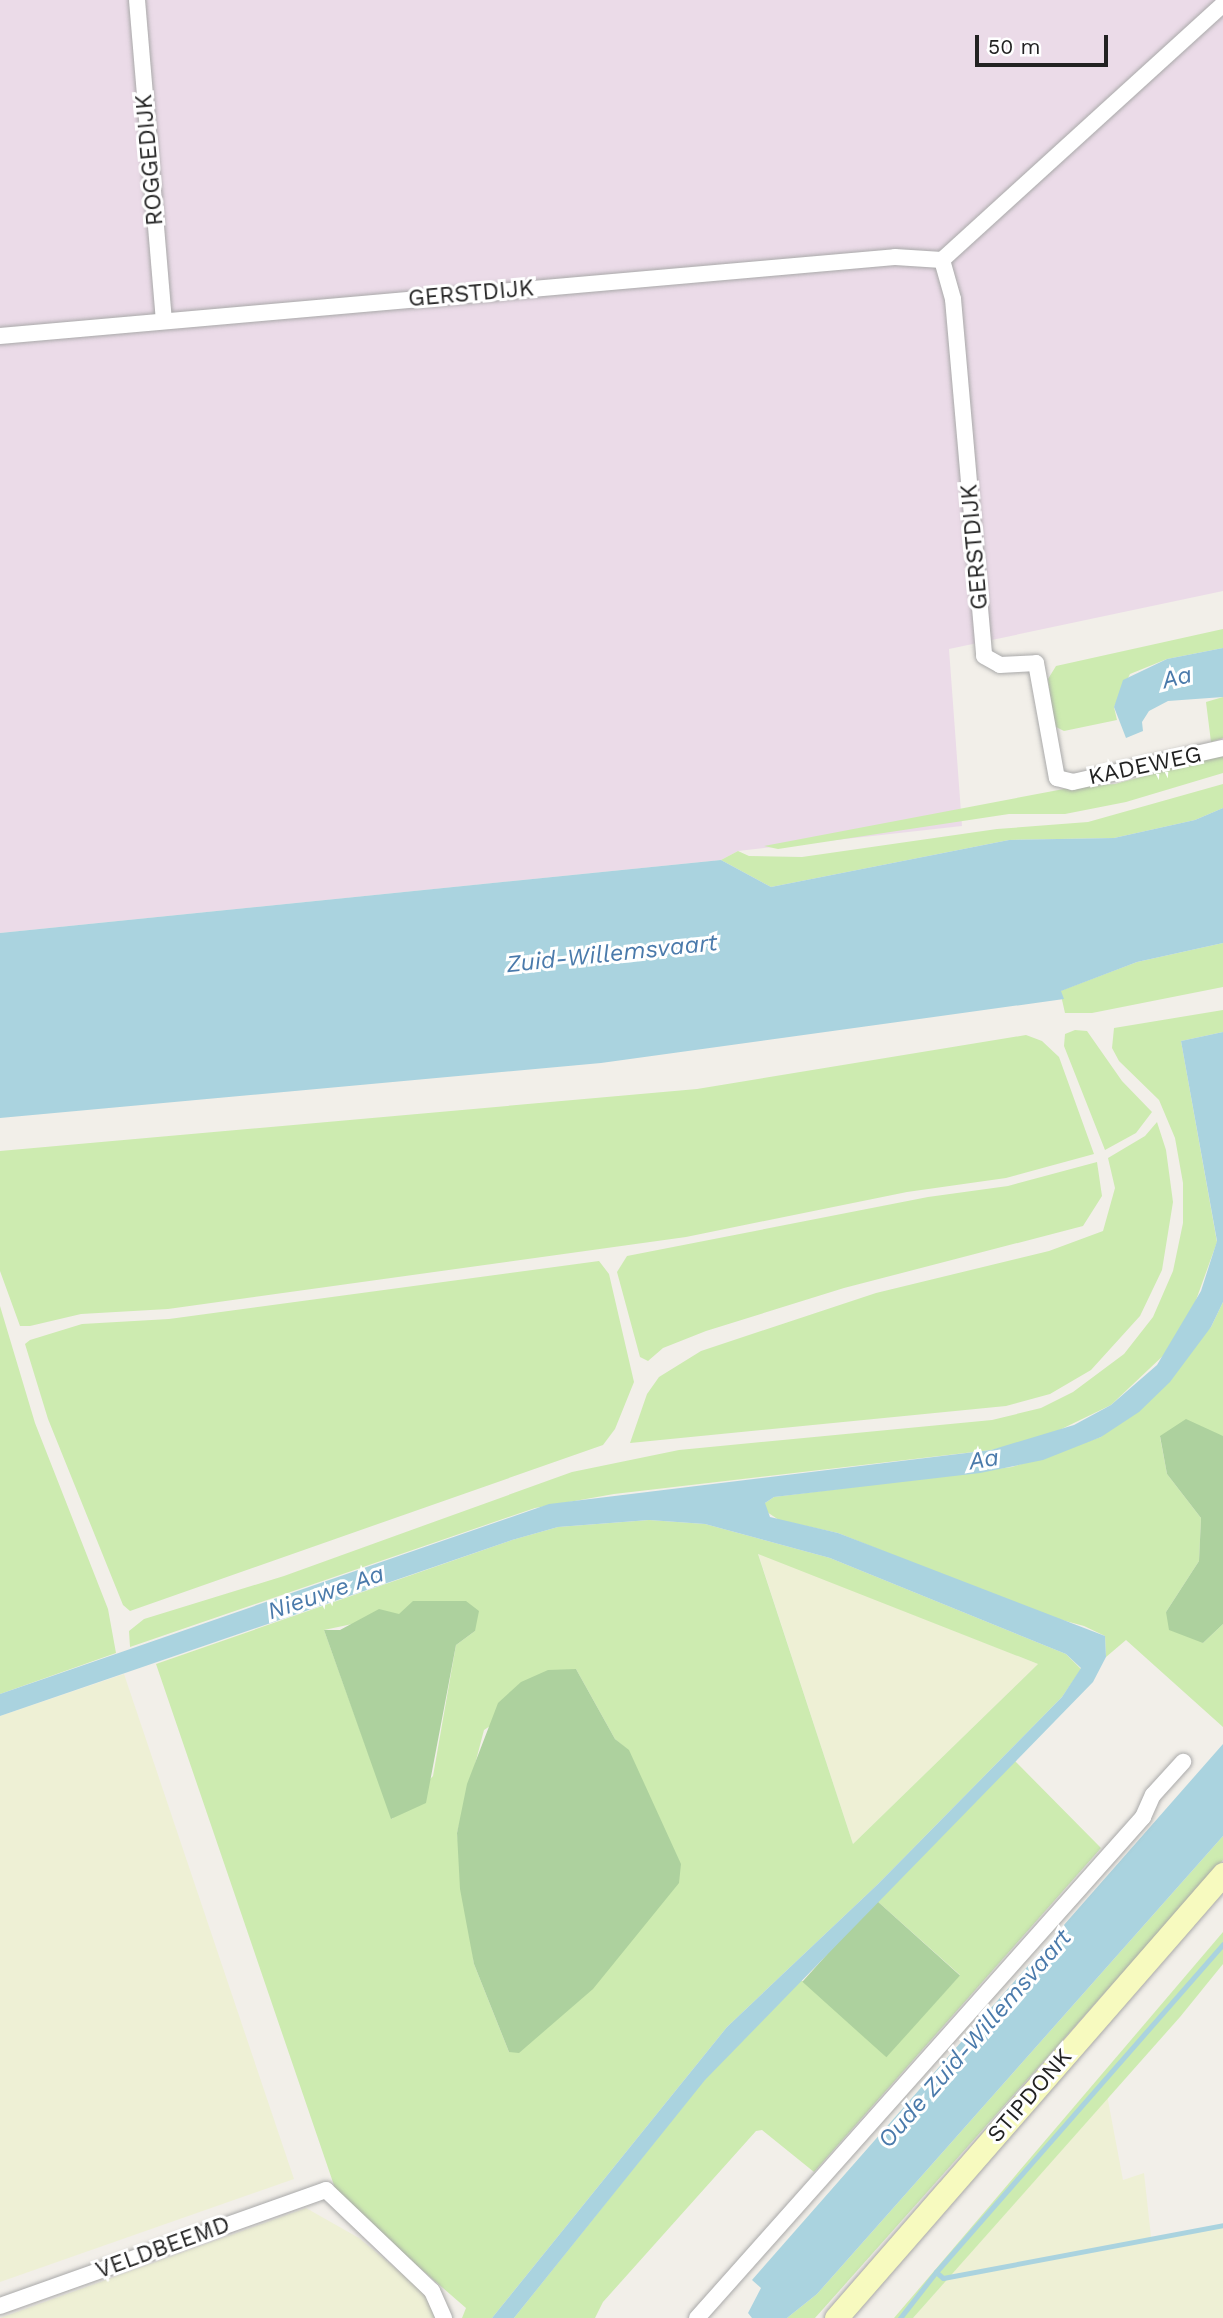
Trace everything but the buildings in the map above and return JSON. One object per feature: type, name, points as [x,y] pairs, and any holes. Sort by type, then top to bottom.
[{"type":"main road","name":"STIPDONK","points":[[836,2318],[1223,1874]]},
{"type":"street","name":"ROGGEDIJK","points":[[137,0],[164,321]]},
{"type":"street","points":[[942,260],[1223,4]]},
{"type":"street","name":"GERSTDIJK","points":[[0,336],[895,257],[942,260],[953,299],[984,656],[1000,665],[1036,663]]},
{"type":"street","name":"KADEWEG","points":[[1036,663],[1057,778],[1073,782],[1223,748]]},
{"type":"street","points":[[697,2318],[1143,1817],[1153,1795],[1183,1762]]},
{"type":"street","name":"VELDBEEMD","points":[[0,2306],[326,2190],[432,2291],[444,2318]]},
{"type":"shaded area","points":[[0,0],[1223,0],[1223,591],[949,649],[962,826],[738,851],[721,860],[0,933]]},
{"type":"green space","points":[[1223,629],[1223,648],[1167,659],[1130,674],[1114,707],[1117,720],[1064,731],[1054,726],[1048,679],[1056,666]]},
{"type":"green space","points":[[1223,697],[1223,738],[1211,742],[1206,702]]},
{"type":"green space","points":[[1223,755],[1223,773],[1126,802],[1065,814],[1009,814],[778,849],[764,846],[1069,788],[1115,784]]},
{"type":"green space","points":[[1223,784],[1223,808],[1195,820],[1114,838],[1009,840],[771,887],[721,860],[738,851],[749,856],[802,857],[997,829],[1088,822]]},
{"type":"green space","points":[[1223,943],[1223,987],[1092,1013],[1065,1013],[1060,991],[1137,962]]},
{"type":"green space","points":[[1223,1010],[1223,1032],[1181,1041],[1217,1242],[1191,1314],[1167,1352],[1111,1405],[1043,1438],[991,1450],[614,1494],[535,1508],[130,1647],[129,1631],[144,1619],[284,1576],[572,1472],[679,1450],[992,1420],[1041,1408],[1073,1392],[1124,1354],[1153,1317],[1173,1271],[1183,1223],[1183,1183],[1175,1138],[1159,1100],[1119,1061],[1112,1048],[1114,1028]]},
{"type":"green space","points":[[1075,1030],[1087,1031],[1122,1081],[1152,1112],[1136,1133],[1105,1150],[1064,1046],[1065,1034]]},
{"type":"green space","points":[[1026,1035],[1042,1041],[1059,1057],[1094,1154],[1006,1178],[907,1192],[686,1237],[168,1309],[81,1314],[30,1326],[20,1326],[0,1271],[0,1151],[697,1089]]},
{"type":"green space","points":[[1157,1122],[1166,1150],[1173,1202],[1162,1270],[1140,1316],[1091,1370],[1050,1394],[1006,1406],[630,1443],[647,1394],[659,1377],[701,1351],[876,1293],[1049,1251],[1103,1231],[1115,1188],[1108,1158],[1145,1136]]},
{"type":"green space","points":[[1097,1162],[1102,1196],[1083,1226],[844,1288],[706,1331],[663,1348],[648,1361],[640,1357],[617,1272],[627,1256],[928,1197],[1008,1186]]},
{"type":"green space","points":[[599,1261],[609,1274],[634,1382],[615,1429],[603,1445],[130,1611],[123,1605],[48,1419],[25,1344],[30,1340],[82,1324],[169,1319]]},
{"type":"green space","points":[[1223,1302],[1223,1436],[1160,1437],[1167,1474],[1201,1518],[1199,1561],[1166,1612],[1203,1643],[1223,1624],[1223,1727],[1126,1640],[1106,1657],[1105,1636],[1084,1626],[1040,1614],[838,1533],[779,1520],[764,1510],[765,1503],[774,1497],[1012,1467],[1101,1437],[1211,1327]]},
{"type":"green space","points":[[0,1306],[35,1423],[108,1609],[116,1653],[0,1694]]},
{"type":"green space","points":[[1186,1419],[1223,1436],[1223,1624],[1203,1643],[1169,1630],[1166,1612],[1199,1561],[1201,1518],[1167,1474],[1160,1436]]},
{"type":"green space","points":[[649,1520],[705,1524],[830,1558],[1066,1654],[1081,1669],[1062,1697],[878,1884],[727,2027],[492,2318],[462,2318],[466,2308],[338,2197],[156,1664],[512,1540],[558,1527]],"holes":[[[758,1554],[1038,1664],[853,1844]],[[399,1614],[475,1631],[456,1645],[433,1776],[392,1819],[324,1630]],[[576,1669],[615,1739],[629,1751],[509,2052],[474,1964],[457,1833],[484,1730]]]},
{"type":"green space","points":[[758,1553],[1038,1664],[853,1844]]},
{"type":"green space","points":[[413,1601],[466,1601],[479,1611],[475,1631],[456,1645],[426,1803],[391,1819],[324,1630],[340,1630],[379,1609],[399,1614]]},
{"type":"green space","points":[[576,1669],[615,1739],[629,1750],[681,1864],[679,1883],[593,1989],[519,2053],[509,2052],[474,1964],[460,1889],[457,1833],[467,1784],[498,1703],[521,1682],[548,1670]]},
{"type":"green space","points":[[124,1674],[294,2179],[0,2282],[0,1716]]},
{"type":"green space","points":[[1015,1761],[1101,1848],[814,2172],[762,2130],[756,2131],[603,2302],[595,2318],[514,2318],[704,2080],[800,1979],[890,2052],[960,1975],[876,1900]]},
{"type":"green space","points":[[1223,1836],[1223,1860],[815,2318],[787,2318],[817,2294]]},
{"type":"green space","points":[[876,1900],[960,1976],[886,2057],[802,1982]]},
{"type":"green space","points":[[1223,1932],[1223,1964],[1180,2017],[913,2318],[894,2318]]},
{"type":"green space","points":[[1107,2095],[1123,2180],[1144,2173],[1151,2237],[1223,2225],[1223,2318],[913,2318]]},
{"type":"green space","points":[[306,2208],[359,2238],[429,2296],[436,2318],[0,2318]]},
{"type":"water","name":"Aa","points":[[1223,648],[1223,697],[1168,701],[1149,711],[1142,722],[1143,731],[1126,738],[1114,707],[1123,680],[1167,659]]},
{"type":"water","name":"Zuid-Willemsvaart","points":[[1223,808],[1223,943],[1137,962],[1061,991],[1064,999],[601,1063],[0,1118],[0,933],[721,860],[771,887],[1009,840],[1114,838],[1195,820]]},
{"type":"water","points":[[1223,1032],[1223,1302],[1211,1327],[1170,1382],[1139,1412],[1101,1437],[1043,1460],[980,1473],[774,1497],[765,1503],[770,1517],[838,1533],[1105,1636],[1106,1657],[1093,1682],[705,2080],[514,2318],[492,2318],[727,2027],[878,1884],[1062,1697],[1081,1668],[1066,1654],[830,1558],[705,1524],[649,1520],[558,1527],[512,1540],[0,1716],[0,1694],[549,1504],[991,1450],[1074,1425],[1111,1405],[1157,1365],[1201,1291],[1217,1241],[1181,1041]]},
{"type":"water","name":"Oude Zuid-Willemsvaart","points":[[1223,1744],[1223,1836],[817,2294],[787,2318],[752,2318],[748,2313],[761,2288],[752,2280]]},
{"type":"waterway","points":[[936,2272],[1223,1944]]},
{"type":"waterway","points":[[900,2318],[936,2272],[943,2278],[1223,2225]]},
{"type":"water label","name":"Nieuwe Aa","points":[[326,1593]]}]
